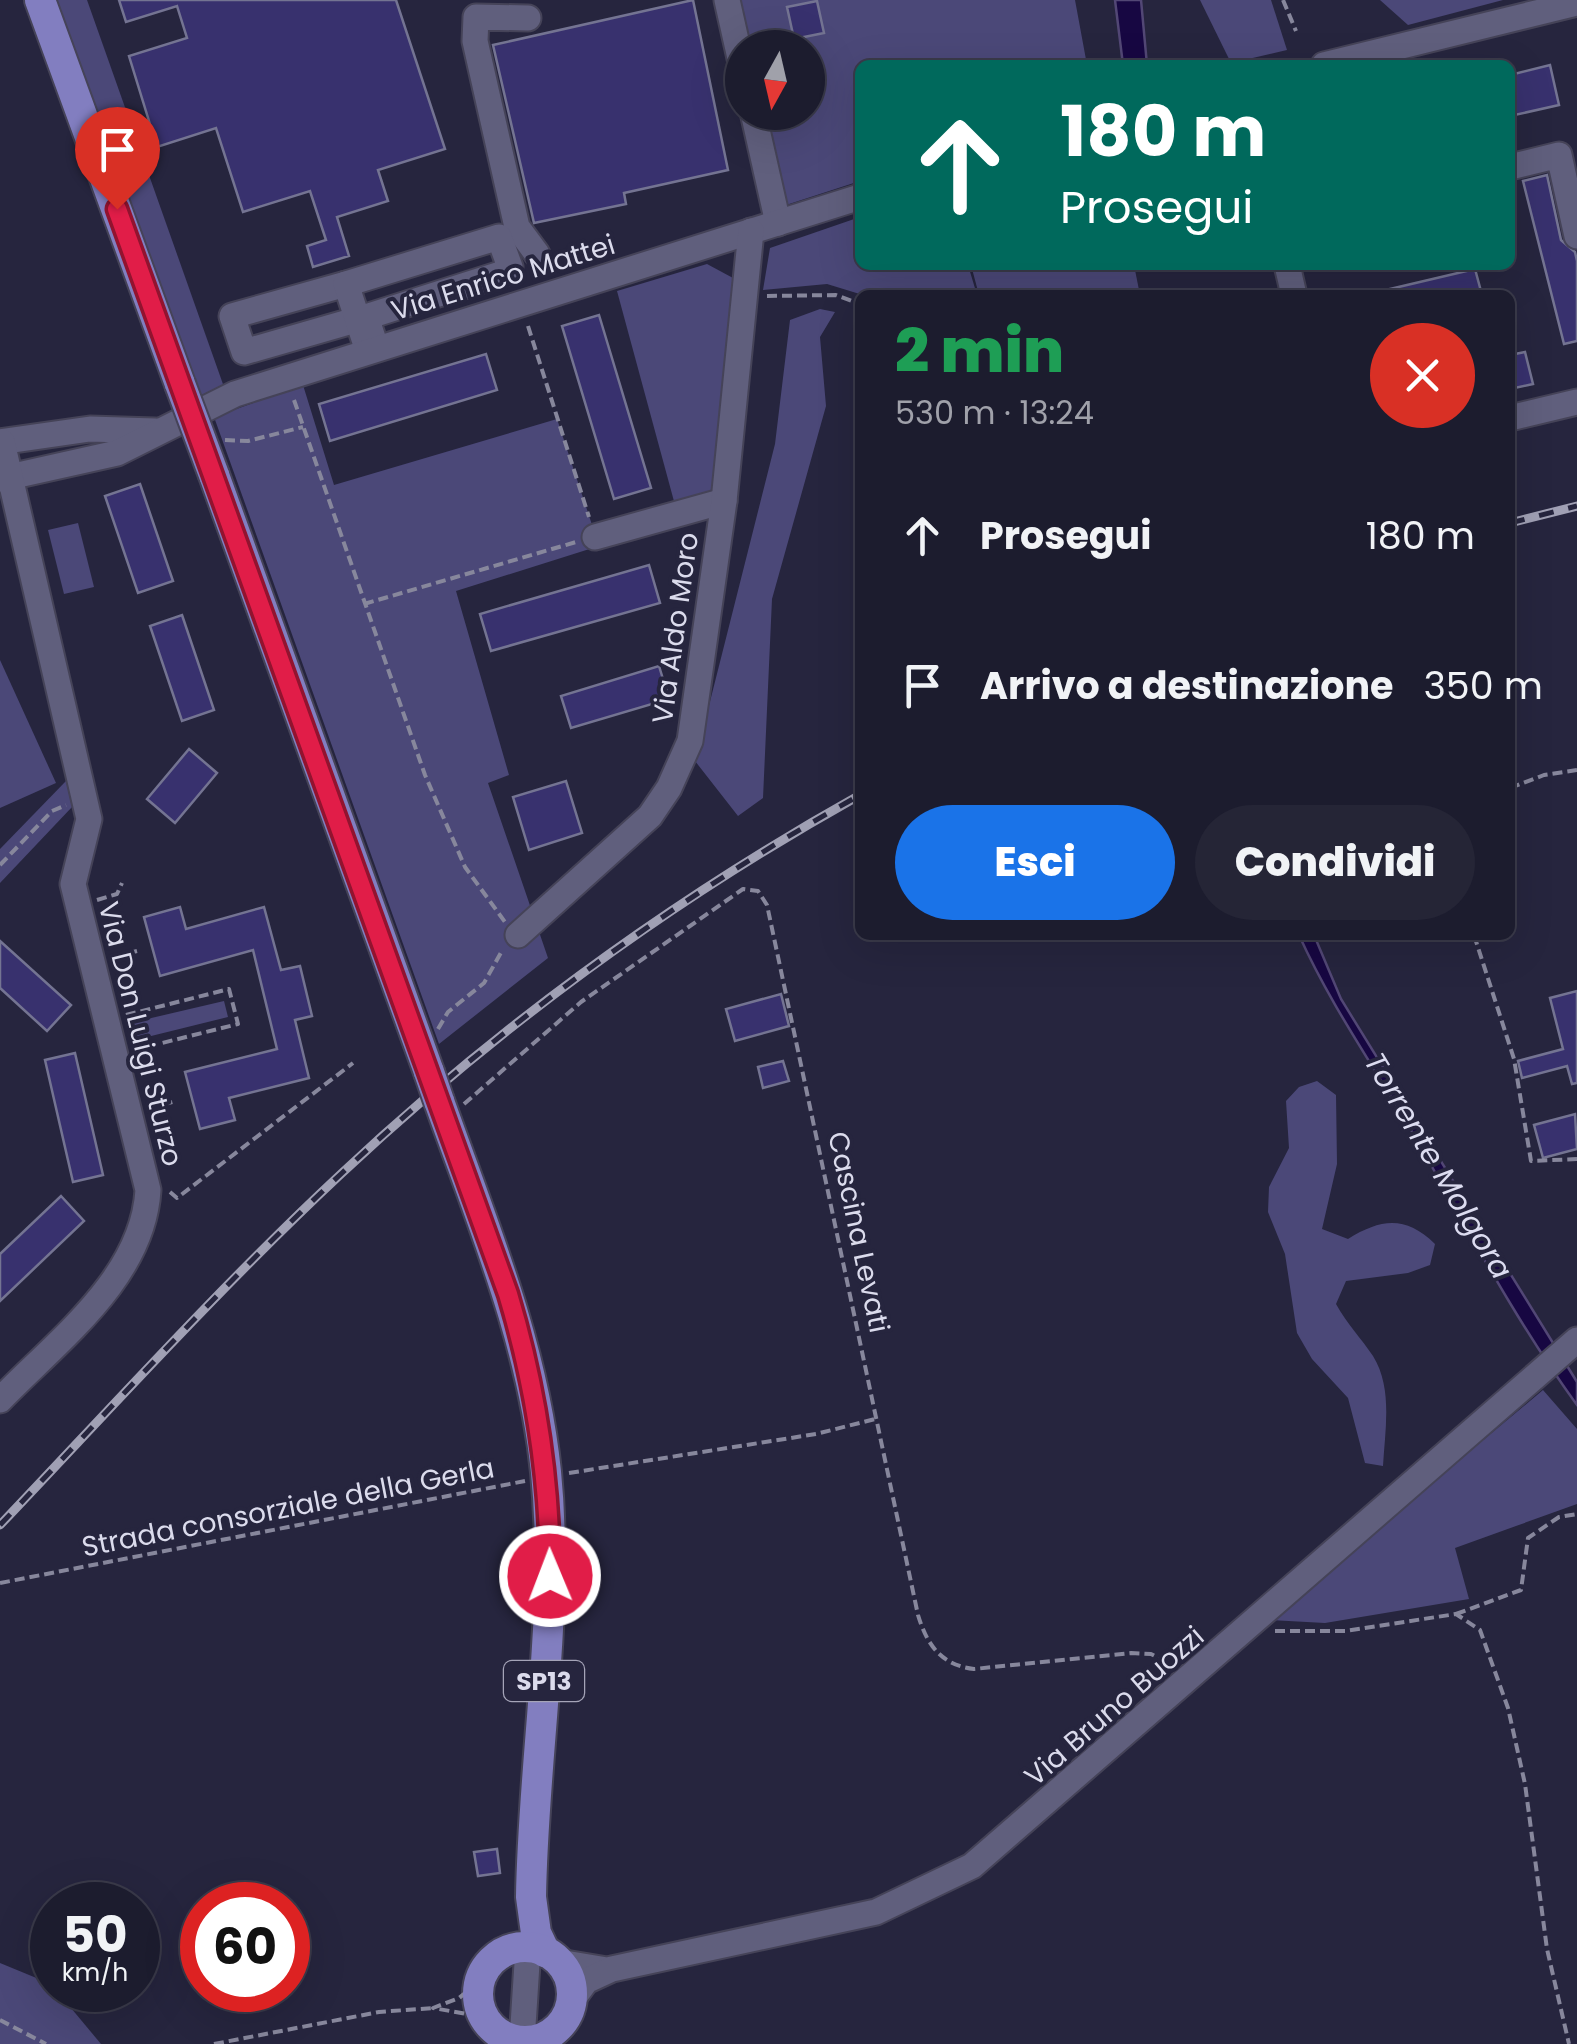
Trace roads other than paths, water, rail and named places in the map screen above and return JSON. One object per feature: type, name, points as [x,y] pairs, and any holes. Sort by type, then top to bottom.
[{"type":"main road","name":"SP13","points":[[40,0],[429,1072],[448,1106],[520,1337],[546,1476],[549,1589],[531,1885],[524,1916],[534,1953],[490,1962],[479,1982],[515,2036]]},
{"type":"main road","points":[[515,2036],[560,2026],[572,2000],[568,1977],[534,1953]]},
{"type":"street","points":[[727,0],[734,30]]},
{"type":"street","points":[[1382,58],[1577,3]]},
{"type":"street","points":[[528,18],[476,16],[474,42],[517,227],[537,254]]},
{"type":"street","points":[[757,130],[778,222]]},
{"type":"street","points":[[1515,166],[1559,155],[1577,236]]},
{"type":"street","name":"Via Enrico Mattei","points":[[3,486],[117,453],[170,430],[230,396],[286,376],[855,198]]},
{"type":"street","name":"Via Aldo Moro","points":[[518,936],[636,832],[674,778],[694,723],[724,501],[751,231]]},
{"type":"street","points":[[499,237],[510,268],[507,272],[362,318],[244,352],[232,316],[499,237]]},
{"type":"street","points":[[346,284],[372,349]]},
{"type":"street","points":[[1515,417],[1577,402]]},
{"type":"street","points":[[1,442],[90,429],[170,430]]},
{"type":"street","name":"Via Don Luigi Sturzo","points":[[0,1400],[117,1276],[135,1244],[147,1206],[140,1148],[73,884],[88,832],[84,796],[18,520],[3,486],[1,442]]},
{"type":"street","name":"Via Aldo Moro","points":[[595,537],[724,501]]},
{"type":"street","name":"Via Bruno Buozzi","points":[[572,2000],[586,1982],[612,1970],[840,1922],[930,1889],[988,1854],[1577,1340]]},
{"type":"street","points":[[515,2036],[534,1953]]},
{"type":"street","name":"Via Bruno Buozzi","points":[[534,1953],[612,1970]]},
{"type":"water","points":[[1115,0],[1141,0],[1147,60],[1122,60]]},
{"type":"water","name":"Torrente Molgora","points":[[1302,940],[1316,940],[1341,999],[1577,1382],[1577,1405],[1492,1272]]},
{"type":"railway","points":[[1515,522],[1577,506]]},
{"type":"railway","points":[[0,1525],[254,1258],[401,1119],[525,1017],[655,922],[855,798]]}]
